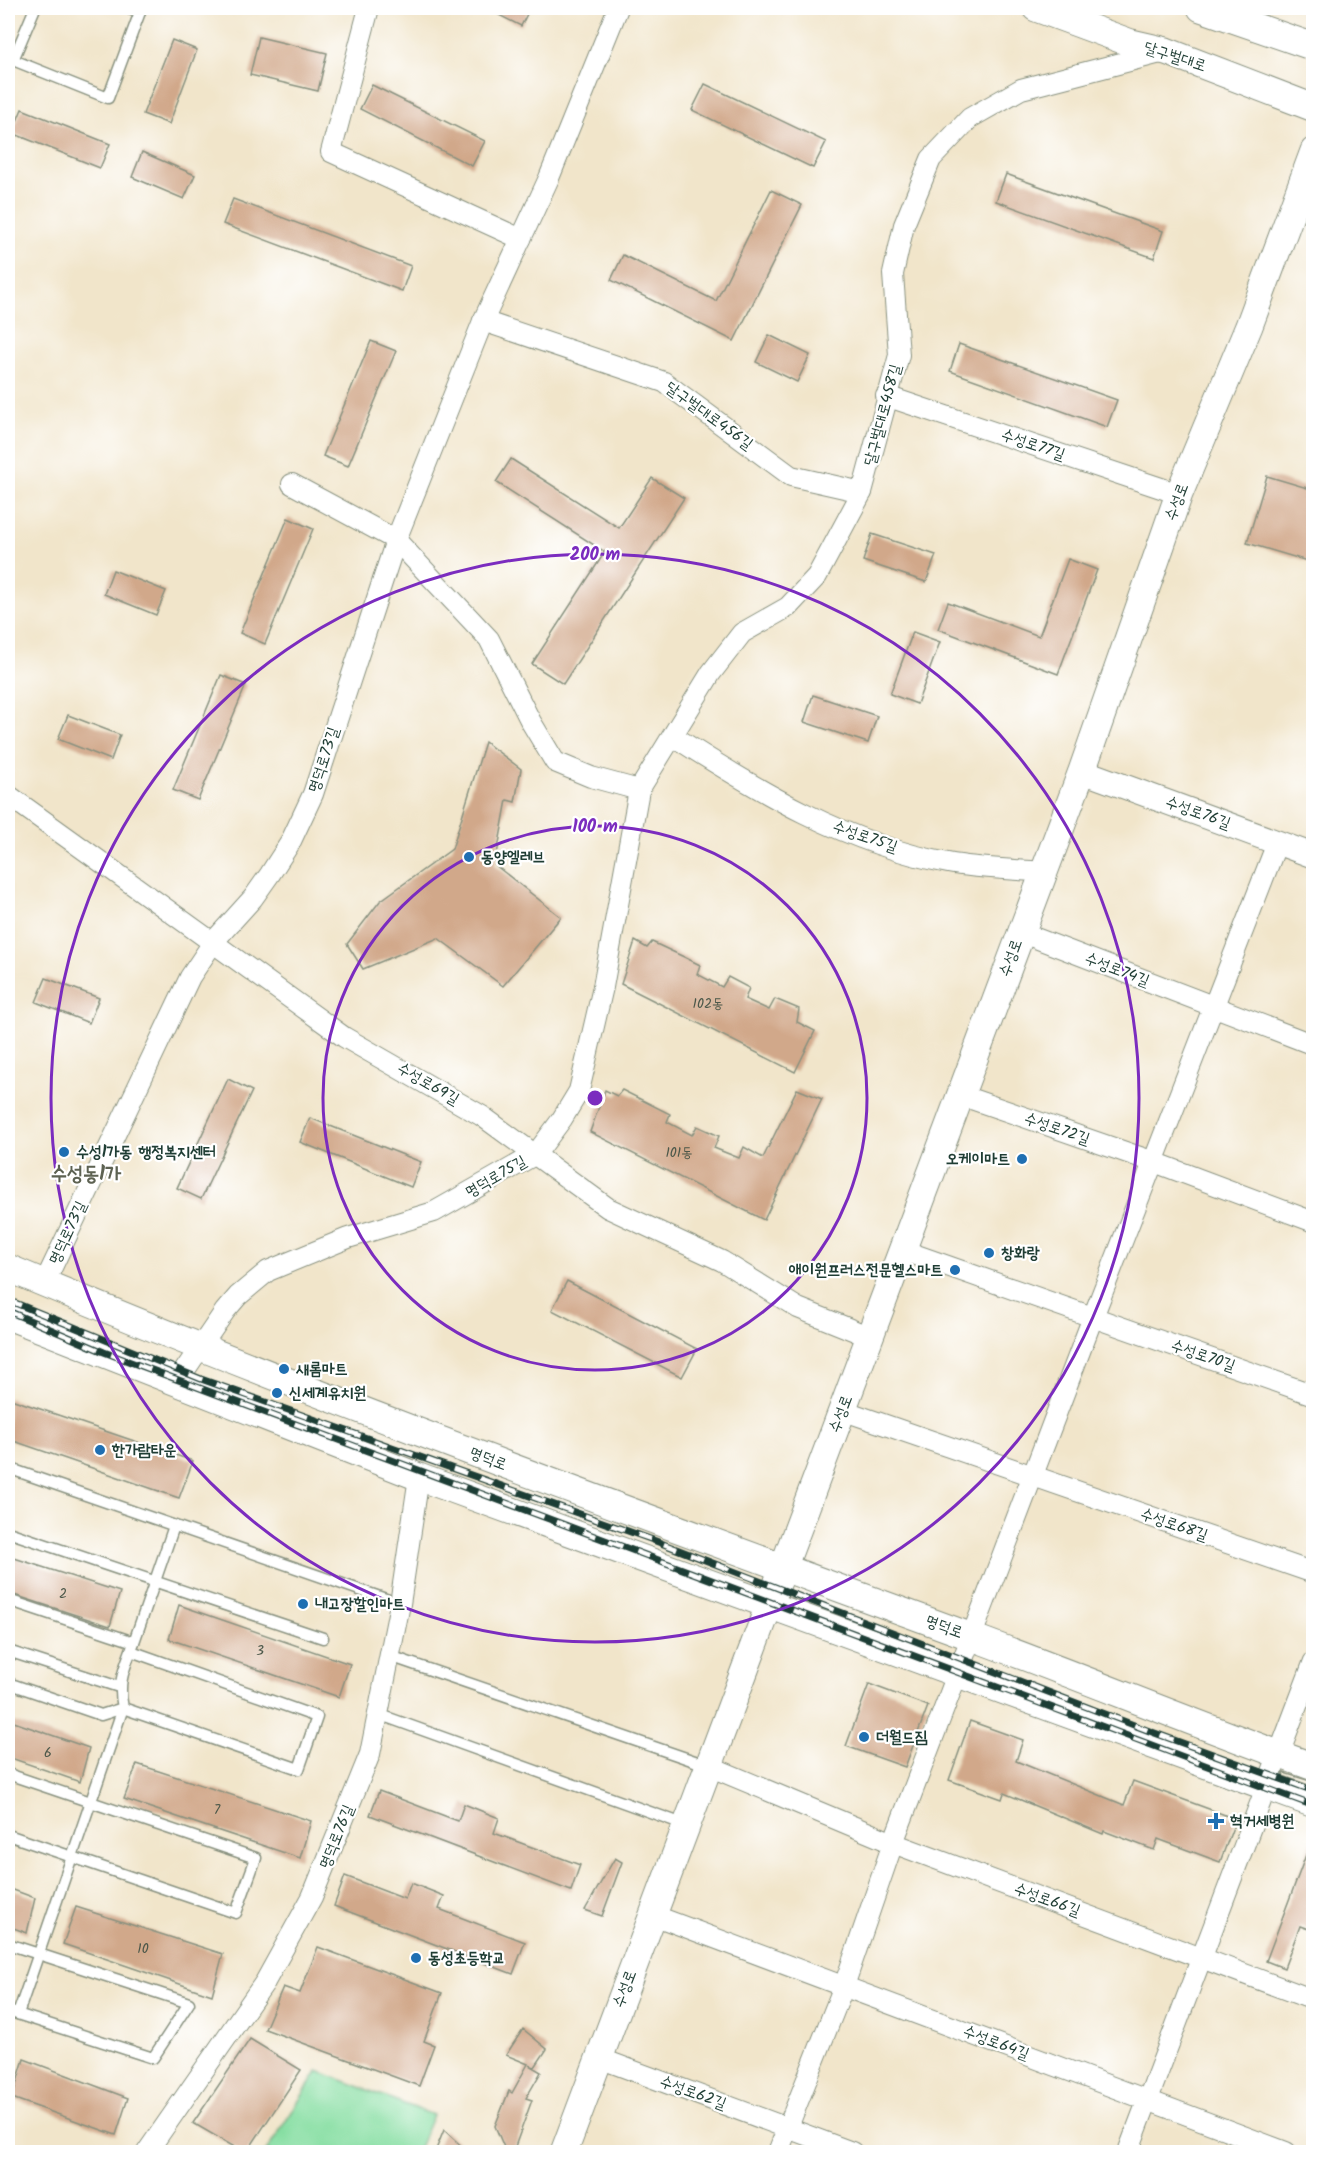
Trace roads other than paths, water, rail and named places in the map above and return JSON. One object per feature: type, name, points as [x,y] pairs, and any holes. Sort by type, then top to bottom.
[{"type":"main road","name":"달구벌대로","points":[[1036,8],[1131,43],[1166,51],[1314,108]]},
{"type":"main road","points":[[1200,8],[1314,47]]},
{"type":"main road","name":"수성로","points":[[564,2152],[1082,771],[1179,494],[1249,326],[1314,151]]},
{"type":"main road","name":"명덕로","points":[[8,1268],[201,1348],[782,1569],[973,1638],[1314,1767]]},
{"type":"main road","points":[[8,1316],[419,1477],[1314,1804]]},
{"type":"street","points":[[369,8],[331,152],[521,239]]},
{"type":"street","points":[[396,540],[483,321],[549,178],[618,8]]},
{"type":"street","name":"달구벌대로458길","points":[[639,790],[711,673],[742,633],[788,607],[817,576],[862,492],[886,396],[899,355],[893,274],[904,225],[931,159],[970,118],[1021,89],[1166,51]]},
{"type":"street","name":"달구벌대로456길","points":[[483,321],[664,382],[791,476],[862,492]]},
{"type":"street","name":"수성로77길","points":[[886,396],[1179,494]]},
{"type":"street","points":[[292,484],[396,540],[489,639],[531,722],[555,762],[591,777],[639,790]]},
{"type":"street","name":"명덕로73길","points":[[44,1284],[190,977],[214,941],[253,898],[270,874],[290,843],[313,795],[396,540]]},
{"type":"street","name":"수성로75길","points":[[672,736],[752,787],[846,834],[948,863],[1044,872]]},
{"type":"street","name":"수성로76길","points":[[1082,771],[1314,856]]},
{"type":"street","name":"명덕로75길","points":[[176,1383],[238,1296],[268,1271],[328,1245],[434,1212],[536,1154],[579,1091],[605,977],[639,790]]},
{"type":"street","name":"수성로69길","points":[[8,795],[344,1036],[482,1116],[608,1208],[722,1262],[798,1308],[870,1337]]},
{"type":"street","points":[[1035,1476],[1093,1317],[1277,843]]},
{"type":"street","name":"수성로74길","points":[[1020,932],[1314,1046]]},
{"type":"street","name":"수성로72길","points":[[960,1095],[1154,1162],[1314,1222]]},
{"type":"street","name":"수성로70길","points":[[902,1250],[1314,1395]]},
{"type":"street","name":"수성로68길","points":[[842,1410],[1314,1573]]},
{"type":"street","name":"명덕로","points":[[958,1675],[1035,1476]]},
{"type":"street","name":"명덕로76길","points":[[147,2152],[265,1982],[312,1897],[370,1754],[400,1604],[419,1477]]},
{"type":"street","points":[[1128,2152],[1200,1956],[1268,1786],[1314,1661]]},
{"type":"street","points":[[778,2152],[844,1986],[893,1843],[958,1675]]},
{"type":"street","name":"수성로66길","points":[[708,1766],[893,1843],[1314,2000]]},
{"type":"street","name":"수성로64길","points":[[653,1915],[1286,2152]]},
{"type":"street","name":"수성로62길","points":[[599,2058],[852,2152]]},
{"type":"lane","points":[[34,8],[13,60],[108,98],[140,12],[129,8]]},
{"type":"lane","points":[[8,1468],[400,1604]]},
{"type":"lane","points":[[8,1944],[39,1954],[189,2003],[153,2058],[13,2013],[39,1954],[123,1708],[119,1687],[174,1526]]},
{"type":"lane","points":[[8,1532],[323,1638]]},
{"type":"lane","points":[[8,1600],[317,1717],[299,1769],[123,1708],[101,1715],[8,1683]]},
{"type":"lane","points":[[8,1651],[119,1687]]},
{"type":"lane","points":[[390,1656],[708,1766]]},
{"type":"lane","points":[[378,1714],[687,1825]]},
{"type":"lane","points":[[8,1774],[256,1858],[236,1913],[8,1835]]},
{"type":"railway","points":[[8,1300],[201,1379],[653,1540],[1152,1732],[1314,1791]]},
{"type":"railway","points":[[8,1311],[104,1352],[1314,1806]]},
{"type":"place","name":"동양엘레브","points":[[469,857]]},
{"type":"place","name":"수성1가동 행정복지센터","points":[[64,1152]]},
{"type":"place","name":"오케이마트","points":[[1022,1159]]},
{"type":"place","name":"창화랑","points":[[989,1253]]},
{"type":"place","name":"애이원프러스전문헬스마트","points":[[955,1270]]},
{"type":"place","name":"새롬마트","points":[[284,1369]]},
{"type":"place","name":"신세계유치원","points":[[277,1393]]},
{"type":"place","name":"한가람타운","points":[[100,1450]]},
{"type":"place","name":"내고장할인마트","points":[[303,1604]]},
{"type":"place","name":"더월드짐","points":[[864,1737]]},
{"type":"place","name":"혁거세병원","points":[[1216,1821]]},
{"type":"place","name":"동성초등학교","points":[[416,1958]]},
{"type":"district","name":"수성동1가","points":[[86,1175]]}]
